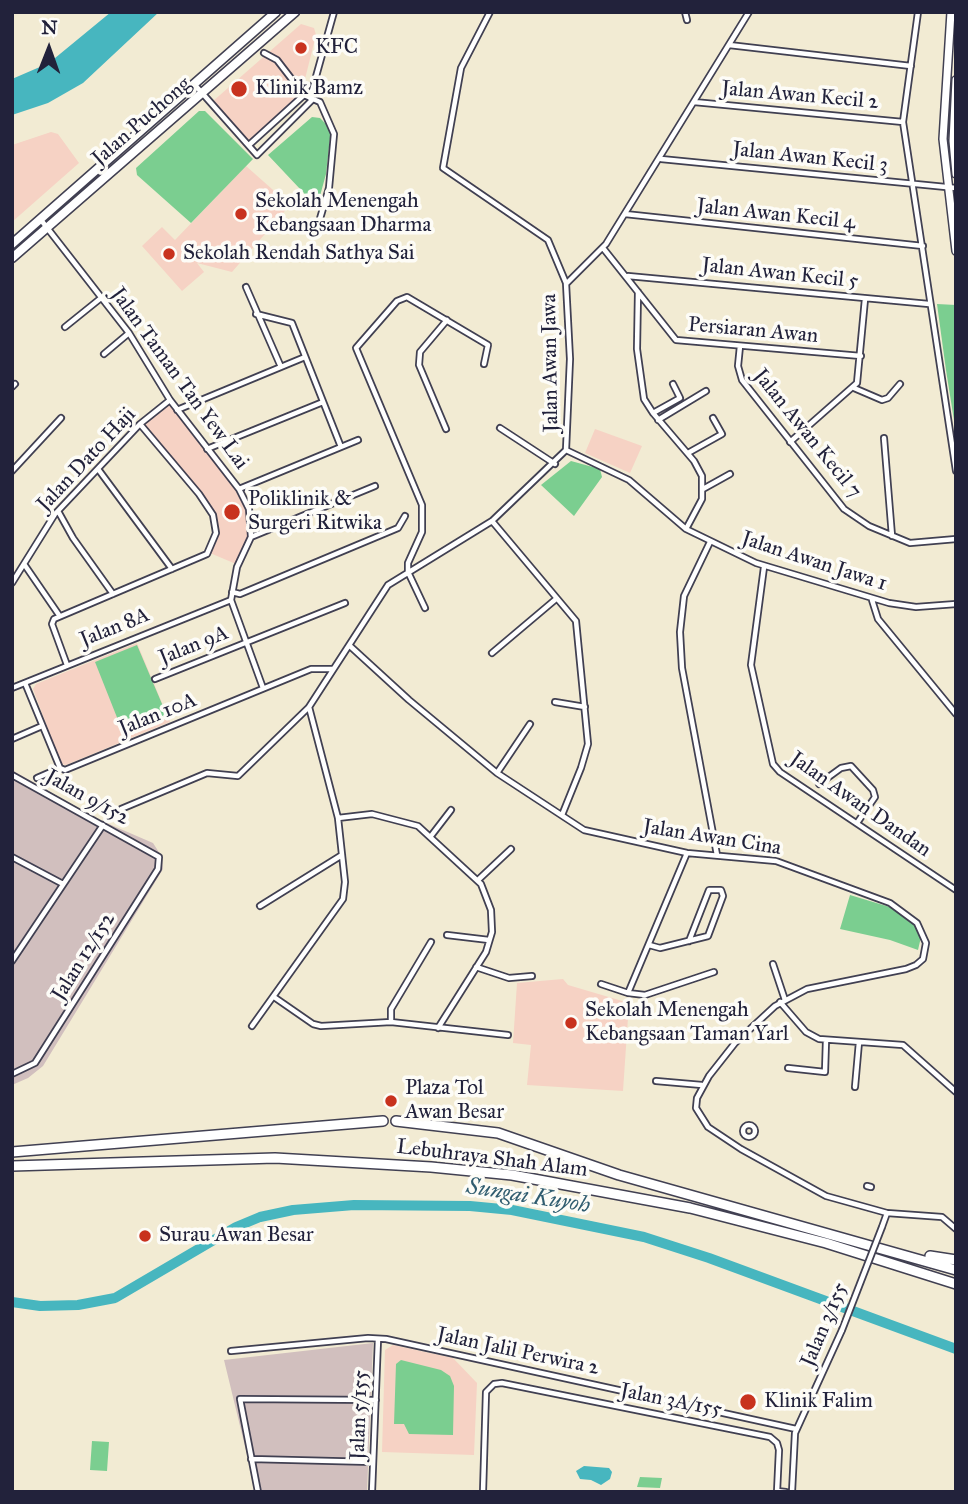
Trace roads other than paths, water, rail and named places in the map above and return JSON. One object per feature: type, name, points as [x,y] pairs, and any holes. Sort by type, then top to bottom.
[{"type":"highway","name":"Lebuhraya Shah Alam","points":[[12,1152],[383,1121]]},
{"type":"highway","name":"Lebuhraya Shah Alam","points":[[396,1121],[498,1133],[657,1186],[904,1253],[956,1270]]},
{"type":"highway","name":"Lebuhraya Shah Alam","points":[[12,1166],[187,1158],[275,1158],[499,1174],[598,1189],[690,1208],[826,1243],[956,1284]]},
{"type":"highway","points":[[904,1253],[956,1260]]},
{"type":"highway","points":[[900,1267],[956,1289]]},
{"type":"main road","name":"Jalan Puchong","points":[[12,244],[276,12]]},
{"type":"main road","name":"Jalan Puchong","points":[[12,258],[206,97],[295,12]]},
{"type":"main road","points":[[951,12],[943,111],[947,189],[954,222],[956,251]]},
{"type":"main road","points":[[956,80],[953,141],[956,174]]},
{"type":"street","points":[[195,85],[257,155],[309,97],[334,12]]},
{"type":"street","name":"Jalan Awan Jawa","points":[[490,12],[461,67],[443,168],[539,231],[548,240],[566,283],[570,359],[566,450]]},
{"type":"street","points":[[685,12],[687,20]]},
{"type":"street","points":[[566,283],[603,248],[661,159],[749,12]]},
{"type":"street","points":[[918,12],[903,122],[956,471]]},
{"type":"street","points":[[729,45],[911,66]]},
{"type":"street","points":[[264,53],[277,60],[309,97],[320,102],[334,134],[329,188],[319,222]]},
{"type":"street","points":[[248,145],[309,97]]},
{"type":"street","name":"Jalan Awan Kecil 2","points":[[694,102],[903,122]]},
{"type":"street","name":"Jalan Awan Kecil 3","points":[[661,159],[956,188]]},
{"type":"street","name":"Jalan Awan Kecil 4","points":[[625,214],[923,246]]},
{"type":"street","name":"Jalan Taman Tan Yew Lai","points":[[41,220],[129,333],[177,410],[239,489],[250,509],[251,537]]},
{"type":"street","name":"Persiaran Awan","points":[[603,248],[675,340],[861,356]]},
{"type":"street","name":"Jalan Awan Kecil 5","points":[[627,276],[929,304]]},
{"type":"street","points":[[246,287],[281,367]]},
{"type":"street","points":[[638,290],[637,349],[641,388],[653,414],[688,453],[702,476],[703,489],[699,504],[686,529]]},
{"type":"street","points":[[425,608],[408,572],[408,563],[422,532],[422,505],[356,351],[397,301],[404,297],[488,345],[484,364]]},
{"type":"street","points":[[65,327],[101,298]]},
{"type":"street","points":[[790,442],[854,388],[859,377],[865,299]]},
{"type":"street","points":[[256,314],[289,320],[341,447]]},
{"type":"street","points":[[446,429],[419,365],[420,352],[447,320]]},
{"type":"street","points":[[104,354],[129,333]]},
{"type":"street","name":"Jalan Awan Kecil 7","points":[[740,346],[738,366],[742,380],[844,509],[892,537],[910,543],[956,539]]},
{"type":"street","points":[[177,410],[305,357]]},
{"type":"street","points":[[653,414],[680,398],[673,383]]},
{"type":"street","points":[[854,388],[882,400],[888,398],[900,384]]},
{"type":"street","points":[[658,420],[706,391]]},
{"type":"street","name":"Jalan Dato Haji","points":[[12,583],[58,510],[140,424],[170,400]]},
{"type":"street","points":[[207,449],[323,402]]},
{"type":"street","points":[[12,471],[61,418]]},
{"type":"street","points":[[688,453],[722,434],[713,418]]},
{"type":"street","points":[[67,665],[52,624],[59,615],[207,554],[216,533],[213,515],[140,424]]},
{"type":"street","points":[[500,428],[555,464]]},
{"type":"street","points":[[884,438],[892,537]]},
{"type":"street","points":[[239,489],[358,440]]},
{"type":"street","points":[[121,809],[208,773],[238,776],[309,707],[383,590],[492,521],[555,464],[566,450]]},
{"type":"street","name":"Jalan Awan Jawa 1","points":[[566,450],[629,480],[686,529],[764,567],[872,600],[916,607],[956,604]]},
{"type":"street","points":[[98,469],[172,570]]},
{"type":"street","points":[[703,489],[730,474]]},
{"type":"street","points":[[263,688],[231,600],[237,567],[251,537],[376,486]]},
{"type":"street","points":[[58,510],[73,538],[113,594]]},
{"type":"street","points":[[232,592],[240,594],[398,528],[405,516]]},
{"type":"street","points":[[492,521],[576,621],[587,744],[581,768],[562,815]]},
{"type":"street","points":[[710,542],[684,596],[680,632],[682,668],[717,855]]},
{"type":"street","points":[[24,564],[59,615]]},
{"type":"street","name":"Jalan Awan Dandan","points":[[764,567],[760,578],[751,665],[773,764],[779,772],[956,890]]},
{"type":"street","points":[[492,653],[556,599]]},
{"type":"street","name":"Jalan 8A","points":[[12,688],[231,600]]},
{"type":"street","points":[[872,600],[878,619],[956,714]]},
{"type":"street","name":"Jalan 9A","points":[[155,679],[345,603]]},
{"type":"street","name":"Jalan Awan Cina","points":[[350,646],[409,700],[497,773],[584,830],[687,853],[776,861],[880,899],[904,911],[924,933],[926,943],[923,958],[906,970],[807,989],[782,1001],[735,1043],[702,1085]]},
{"type":"street","name":"Jalan 10A","points":[[37,778],[311,669],[332,669]]},
{"type":"street","points":[[25,683],[62,769]]},
{"type":"street","points":[[555,702],[585,707]]},
{"type":"street","points":[[252,1026],[343,899],[345,882],[338,818],[309,707]]},
{"type":"street","points":[[497,773],[530,724]]},
{"type":"street","points":[[12,739],[42,726]]},
{"type":"street","points":[[819,784],[841,768],[850,766],[873,790],[875,797],[857,823]]},
{"type":"street","name":"Jalan 9/152","points":[[12,775],[148,849]]},
{"type":"street","points":[[430,836],[451,810]]},
{"type":"street","points":[[338,818],[372,814],[392,817],[418,826],[478,880],[491,910],[489,940],[476,967],[438,1028]]},
{"type":"street","points":[[12,961],[103,825]]},
{"type":"street","name":"Jalan 12/152","points":[[12,1074],[35,1063],[158,869],[159,858],[148,849]]},
{"type":"street","points":[[478,880],[511,849]]},
{"type":"street","points":[[628,993],[687,853]]},
{"type":"street","points":[[260,906],[343,855]]},
{"type":"street","points":[[12,858],[63,884]]},
{"type":"street","points":[[649,945],[660,948],[690,941],[708,936],[723,896],[721,890],[709,890],[690,941]]},
{"type":"street","points":[[447,935],[489,940]]},
{"type":"street","points":[[391,1022],[391,1009],[431,942]]},
{"type":"street","points":[[773,964],[782,1001],[806,1032],[826,1040],[903,1045],[956,1092]]},
{"type":"street","points":[[476,967],[509,978],[532,976]]},
{"type":"street","points":[[601,984],[628,993],[645,995],[714,972]]},
{"type":"street","points":[[274,997],[313,1024],[321,1026],[391,1022],[508,1035]]},
{"type":"street","points":[[788,1068],[825,1072],[826,1040]]},
{"type":"street","points":[[855,1087],[859,1042]]},
{"type":"street","points":[[656,1081],[702,1085],[697,1098],[700,1118],[708,1127],[741,1149],[826,1196],[887,1213],[942,1217],[956,1229]]},
{"type":"street","points":[[741,1149],[747,1138]]},
{"type":"street","name":"Jalan 3/155","points":[[792,1492],[793,1441],[796,1429],[842,1330],[887,1213]]},
{"type":"street","name":"Jalan Jalil Perwira 2","points":[[231,1352],[378,1339],[796,1429]]},
{"type":"street","name":"Jalan 5/155","points":[[372,1492],[378,1339]]},
{"type":"street","name":"Jalan 3A/155","points":[[483,1492],[486,1392],[494,1384],[502,1383],[769,1437],[777,1443],[779,1450],[777,1491]]},
{"type":"street","points":[[258,1492],[239,1404],[242,1398],[376,1400]]},
{"type":"street","points":[[251,1459],[373,1462]]},
{"type":"street","points":[[777,1491],[786,1492]]},
{"type":"water","points":[[111,12],[159,12],[83,83],[48,103],[12,115],[12,79],[49,63]]},
{"type":"water","points":[[584,1466],[609,1468],[612,1472],[610,1479],[601,1485],[580,1479],[576,1471]]},
{"type":"waterway","name":"Sungai Kuyoh","points":[[12,1302],[40,1306],[78,1305],[115,1298],[236,1227],[260,1217],[293,1210],[354,1205],[470,1206],[512,1210],[644,1237],[709,1258],[956,1349]]},
{"type":"place","name":"KFC","points":[[301,48]]},
{"type":"place","name":"Klinik Bamz","points":[[239,89]]},
{"type":"place","name":"Sekolah Menengah Kebangsaan Dharma","points":[[241,214]]},
{"type":"place","name":"Sekolah Rendah Sathya Sai","points":[[169,254]]},
{"type":"place","name":"Poliklinik & Surgeri Ritwika","points":[[232,512]]},
{"type":"place","name":"Sekolah Menengah Kebangsaan Taman Yarl","points":[[571,1023]]},
{"type":"place","name":"Plaza Tol Awan Besar","points":[[391,1101]]},
{"type":"place","name":"Surau Awan Besar","points":[[145,1236]]},
{"type":"place","name":"Klinik Falim","points":[[748,1402]]}]
